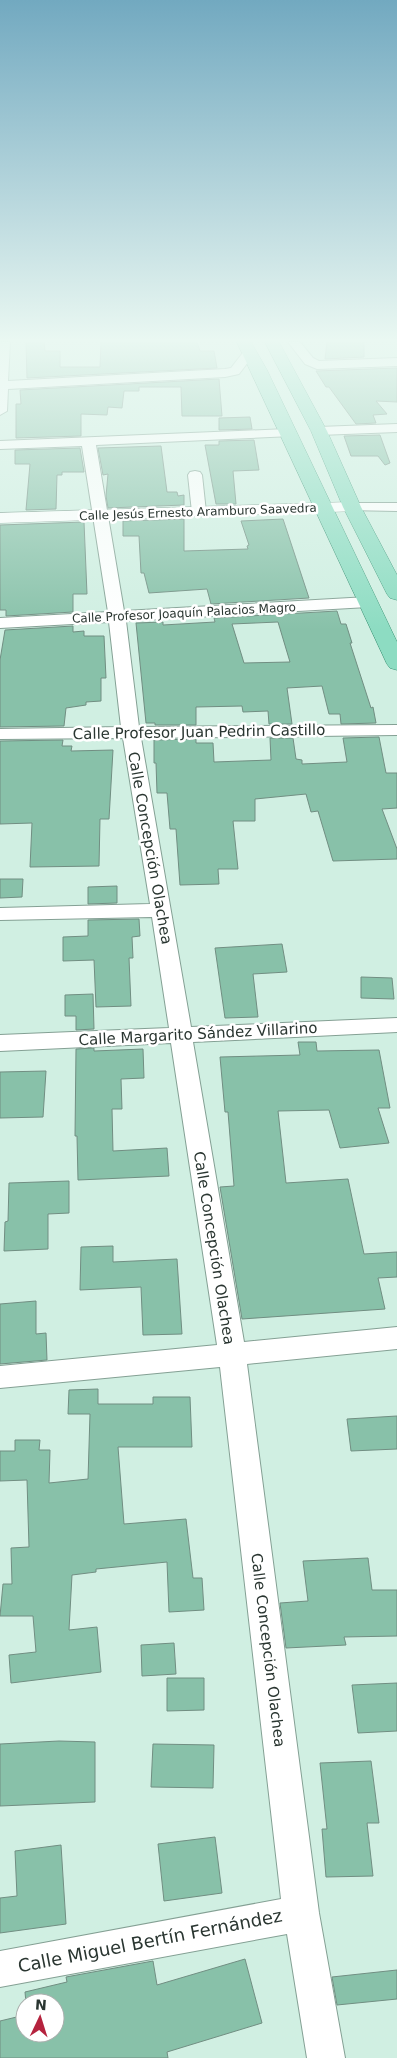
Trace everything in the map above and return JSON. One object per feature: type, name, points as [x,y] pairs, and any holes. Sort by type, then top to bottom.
[{"type":"main road","points":[[289,438],[397,664]]},
{"type":"main road","points":[[321,438],[352,507],[395,586]]},
{"type":"street","points":[[0,444],[144,438]]},
{"type":"street","name":"Calle Concepción Olachea","points":[[88,440],[117,616],[131,733],[162,910],[180,1034],[232,1354],[301,1913],[326,2058]]},
{"type":"street","points":[[195,475],[200,512]]},
{"type":"street","name":"Calle Jesús Ernesto Aramburo Saavedra","points":[[0,518],[397,507]]},
{"type":"street","name":"Calle Profesor Joaquín Palacios Magro","points":[[0,623],[368,602]]},
{"type":"street","name":"Calle Profesor Juan Pedrin Castillo","points":[[0,734],[397,730]]},
{"type":"street","points":[[0,914],[162,910]]},
{"type":"street","name":"Calle Margarito Sández Villarino","points":[[0,1043],[397,1025]]},
{"type":"street","points":[[0,1377],[397,1338]]},
{"type":"street","name":"Calle Miguel Bertín Fernández","points":[[0,1968],[301,1913]]},
{"type":"building","points":[[345,438],[381,438],[390,463],[385,465],[378,456],[351,456]]},
{"type":"building","points":[[254,440],[259,470],[233,471],[236,504],[216,504],[205,445],[219,445],[219,441]]},
{"type":"building","points":[[161,446],[167,492],[177,492],[178,496],[184,495],[184,505],[108,508],[106,496],[108,474],[103,475],[98,448]]},
{"type":"building","points":[[80,448],[84,472],[62,472],[62,475],[57,475],[56,509],[26,510],[30,464],[15,464],[15,450]]},
{"type":"building","points":[[184,519],[184,551],[248,549],[247,546],[249,545],[241,521],[283,519],[309,598],[211,604],[207,589],[149,593],[144,573],[141,573],[139,536],[123,536],[123,521]]},
{"type":"building","points":[[84,522],[87,594],[73,594],[73,612],[6,616],[6,610],[0,610],[0,525]]},
{"type":"building","points":[[337,611],[341,624],[346,624],[352,643],[350,643],[371,708],[373,707],[376,723],[341,724],[340,714],[329,714],[322,686],[287,688],[292,724],[269,724],[268,711],[243,712],[242,706],[196,707],[196,725],[155,725],[155,723],[146,723],[136,623],[163,622],[163,625],[215,622],[214,618]],"holes":[[[278,622],[290,662],[244,663],[232,624]]]},
{"type":"building","points":[[73,626],[73,632],[84,631],[84,636],[104,636],[106,678],[101,678],[101,701],[86,702],[86,705],[66,708],[64,726],[0,727],[0,660],[5,630]]},
{"type":"building","points":[[379,737],[386,773],[397,773],[397,808],[382,809],[397,849],[397,859],[333,861],[318,811],[311,812],[306,794],[255,799],[255,821],[233,821],[238,869],[218,869],[219,884],[180,885],[176,829],[170,829],[167,793],[157,793],[154,740],[196,739],[196,743],[213,743],[214,762],[271,760],[270,738],[293,738],[296,759],[302,760],[302,764],[347,762],[343,738]]},
{"type":"building","points":[[63,740],[62,746],[72,746],[71,751],[113,750],[109,819],[100,819],[99,866],[30,867],[32,823],[0,824],[0,741]]},
{"type":"building","points":[[0,879],[23,879],[22,897],[0,898]]},
{"type":"building","points":[[117,886],[117,903],[88,904],[88,887]]},
{"type":"building","points":[[139,919],[140,936],[132,937],[133,958],[129,958],[131,1006],[96,1007],[94,960],[63,961],[63,937],[88,936],[88,920]]},
{"type":"building","points":[[282,944],[287,972],[253,974],[258,1017],[225,1018],[215,948]]},
{"type":"building","points":[[361,977],[392,978],[394,999],[361,998]]},
{"type":"building","points":[[93,994],[94,1029],[76,1030],[76,1016],[65,1016],[65,995]]},
{"type":"building","points":[[298,1042],[316,1042],[317,1051],[379,1050],[390,1108],[378,1108],[389,1143],[340,1148],[329,1110],[278,1111],[286,1183],[348,1179],[364,1254],[397,1252],[397,1277],[378,1278],[385,1309],[242,1319],[220,1187],[234,1186],[228,1112],[225,1112],[220,1057],[300,1055]]},
{"type":"building","points":[[94,1048],[94,1051],[143,1049],[144,1078],[121,1079],[122,1109],[112,1109],[113,1151],[167,1148],[169,1176],[78,1180],[77,1136],[75,1136],[76,1049]]},
{"type":"building","points":[[46,1071],[43,1117],[0,1118],[0,1072]]},
{"type":"building","points":[[69,1181],[69,1213],[48,1214],[48,1249],[4,1251],[5,1222],[8,1221],[9,1183]]},
{"type":"building","points":[[113,1246],[113,1262],[177,1259],[182,1334],[143,1335],[141,1287],[80,1290],[81,1247]]},
{"type":"building","points":[[36,1301],[36,1334],[46,1333],[47,1360],[0,1364],[0,1304]]},
{"type":"building","points":[[98,1389],[98,1404],[153,1404],[153,1397],[190,1397],[192,1447],[118,1447],[124,1524],[186,1519],[193,1578],[202,1578],[204,1610],[169,1612],[167,1562],[96,1569],[96,1572],[72,1575],[69,1630],[97,1627],[101,1672],[11,1683],[9,1655],[36,1652],[33,1616],[0,1616],[3,1584],[12,1584],[11,1548],[29,1547],[27,1480],[0,1481],[0,1451],[15,1451],[15,1440],[40,1440],[39,1450],[50,1450],[49,1483],[88,1479],[90,1414],[68,1414],[69,1390]]},
{"type":"building","points":[[397,1416],[397,1449],[351,1451],[347,1419]]},
{"type":"building","points":[[368,1558],[372,1590],[397,1590],[397,1636],[344,1637],[346,1645],[286,1648],[280,1603],[308,1601],[303,1561]]},
{"type":"building","points":[[174,1643],[176,1674],[142,1676],[141,1645]]},
{"type":"building","points":[[167,1678],[204,1678],[204,1710],[167,1711]]},
{"type":"building","points":[[397,1683],[397,1731],[358,1733],[352,1685]]},
{"type":"building","points":[[59,1741],[95,1742],[95,1802],[0,1806],[0,1744]]},
{"type":"building","points":[[153,1744],[214,1745],[213,1788],[151,1787]]},
{"type":"building","points":[[371,1761],[379,1823],[367,1823],[373,1876],[326,1877],[322,1829],[327,1829],[320,1763]]},
{"type":"building","points":[[215,1837],[222,1893],[164,1901],[158,1844]]},
{"type":"building","points":[[61,1845],[66,1924],[0,1933],[0,1898],[17,1896],[15,1851]]},
{"type":"building","points":[[245,1959],[262,2023],[167,2052],[168,2058],[0,2058],[0,2021],[15,2017],[15,2043],[65,2043],[65,1993],[25,1992],[67,1982],[66,1977],[153,1961],[157,1985]]},
{"type":"building","points":[[397,1970],[397,1999],[337,2005],[332,1977]]}]
